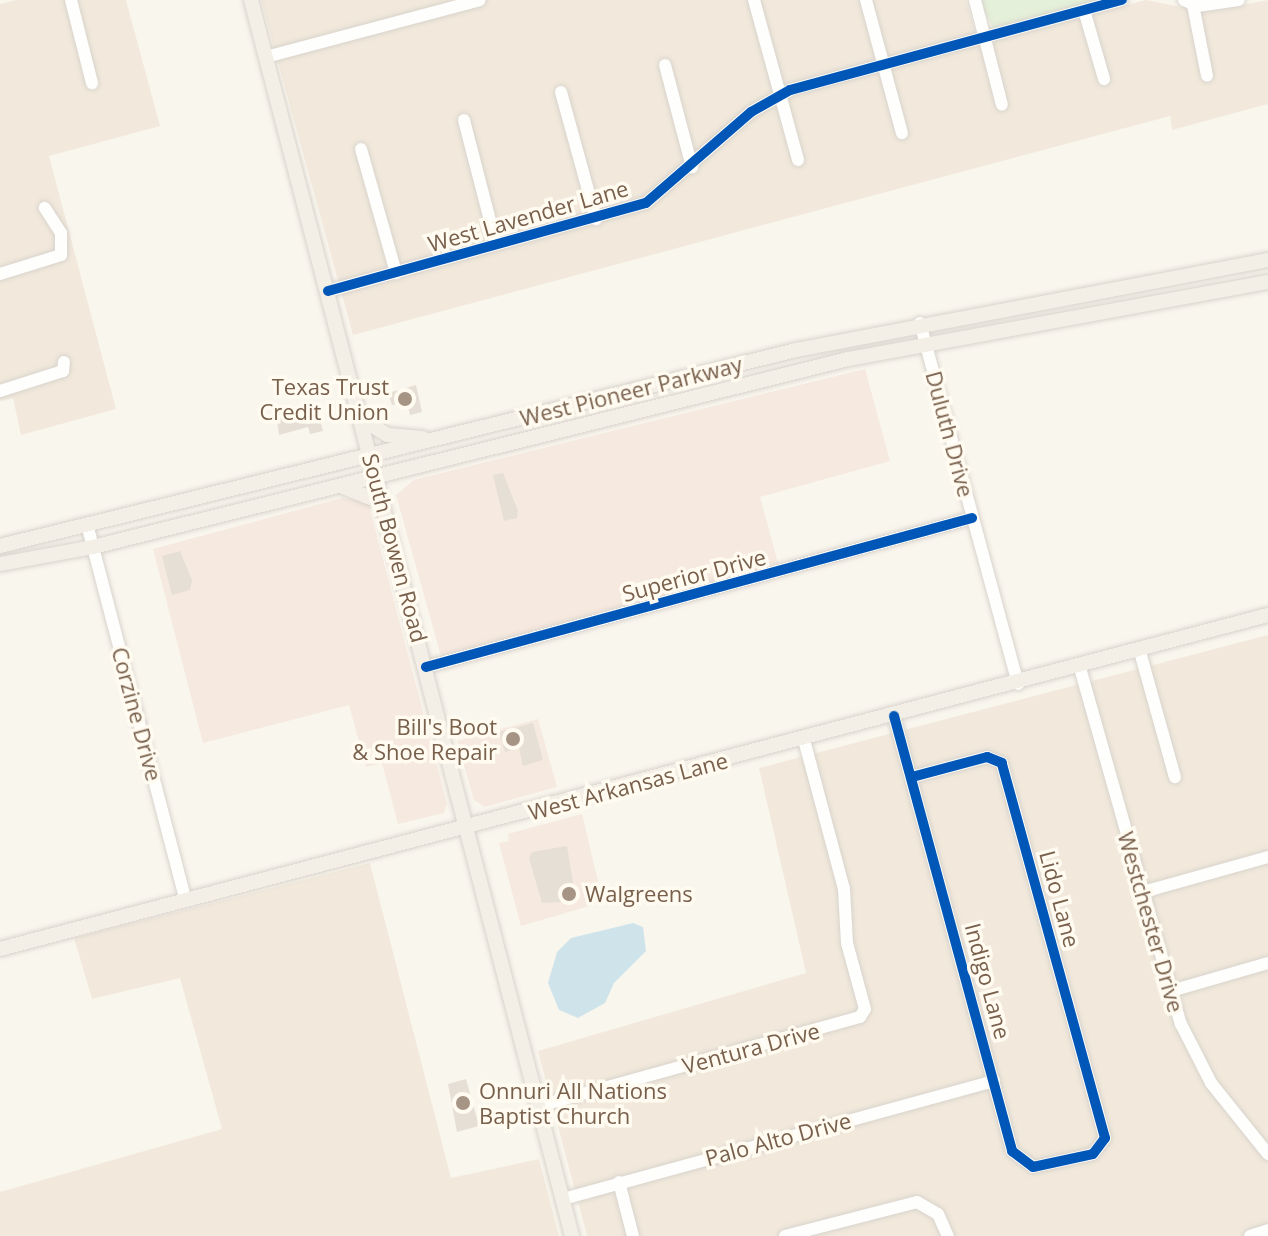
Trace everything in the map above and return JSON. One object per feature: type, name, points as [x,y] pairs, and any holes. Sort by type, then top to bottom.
[{"type":"main road","name":"South Bowen Road","points":[[251,0],[572,1236]]},
{"type":"main road","name":"West Pioneer Parkway","points":[[0,546],[88,528],[371,455],[920,323],[1268,260]]},
{"type":"main road","points":[[1167,277],[1170,299]]},
{"type":"main road","name":"West Pioneer Parkway","points":[[0,564],[93,547],[600,418],[926,344],[1268,282]]},
{"type":"main road","points":[[599,399],[600,418]]},
{"type":"main road","points":[[361,419],[388,435],[439,439]]},
{"type":"main road","points":[[330,487],[352,487],[383,503]]},
{"type":"main road","name":"West Arkansas Lane","points":[[0,949],[1264,620]]},
{"type":"street","points":[[71,0],[92,83]]},
{"type":"street","points":[[266,57],[480,0]]},
{"type":"street","points":[[754,0],[798,160]]},
{"type":"street","points":[[866,0],[902,133]]},
{"type":"street","points":[[975,0],[1002,105]]},
{"type":"street","name":"West Lavender Lane","points":[[328,291],[646,203],[692,167],[751,112],[781,93],[1122,0]]},
{"type":"street","points":[[1207,76],[1188,2],[1239,0]]},
{"type":"street","points":[[1084,10],[1104,79]]},
{"type":"street","points":[[665,65],[692,167]]},
{"type":"street","points":[[561,92],[596,219]]},
{"type":"street","points":[[464,120],[496,244]]},
{"type":"street","points":[[361,149],[396,273]]},
{"type":"street","points":[[0,274],[61,255],[61,233],[45,208]]},
{"type":"street","name":"Duluth Drive","points":[[920,323],[1018,684]]},
{"type":"street","points":[[0,391],[63,371],[64,362]]},
{"type":"street","name":"Superior Drive","points":[[426,667],[972,518]]},
{"type":"street","name":"Corzine Drive","points":[[88,528],[185,899]]},
{"type":"street","points":[[1140,652],[1175,777]]},
{"type":"street","name":"Westchester Drive","points":[[1080,668],[1171,991],[1205,1074],[1268,1154]]},
{"type":"street","name":"Indigo Lane","points":[[894,716],[1012,1151],[1025,1165],[1093,1154],[1105,1138]]},
{"type":"street","name":"Ventura Drive","points":[[539,1106],[849,1021],[865,1009],[847,943],[844,889],[804,740]]},
{"type":"street","name":"Lido Lane","points":[[912,777],[987,757],[1002,763],[1105,1138]]},
{"type":"street","points":[[1143,892],[1268,857]]},
{"type":"street","points":[[1171,991],[1268,963]]},
{"type":"street","name":"Palo Alto Drive","points":[[563,1199],[994,1081]]},
{"type":"street","points":[[619,1182],[633,1236]]},
{"type":"street","points":[[785,1236],[917,1202],[938,1214],[948,1236]]},
{"type":"street","points":[[1250,1236],[1268,1230]]},
{"type":"shaded area","points":[[16,0],[126,0],[160,126],[49,156],[116,409],[21,435],[13,398],[0,401],[0,4]]},
{"type":"shaded area","points":[[261,0],[966,0],[979,45],[1146,0],[1206,12],[1268,0],[1268,104],[1172,130],[1170,116],[353,335]]},
{"type":"shaded area","points":[[865,369],[890,461],[760,497],[778,563],[441,656],[396,495],[414,480]]},
{"type":"shaded area","points":[[342,498],[368,502],[447,804],[444,813],[398,824],[382,763],[366,767],[349,705],[203,743],[153,549]]},
{"type":"shaded area","points":[[1268,635],[1268,1236],[587,1236],[538,1051],[806,973],[759,768]]},
{"type":"shaded area","points":[[538,719],[557,787],[485,807],[474,800],[457,741]]},
{"type":"shaded area","points":[[582,814],[603,902],[521,926],[499,843],[509,841],[508,834]]},
{"type":"shaded area","points":[[370,863],[451,1178],[539,1159],[559,1236],[0,1236],[0,1192],[222,1129],[180,978],[92,999],[74,938]]},
{"type":"shaded area","points":[[633,923],[643,927],[646,951],[614,983],[605,1003],[578,1018],[559,1010],[548,983],[557,952],[571,938]]},
{"type":"green space","points":[[978,0],[1098,0],[994,29]]},
{"type":"building","name":"Texas Trust Credit Union","points":[[416,385],[422,412],[410,415],[407,402],[392,405],[388,393]]},
{"type":"building","points":[[289,408],[293,420],[317,409],[323,431],[310,434],[308,427],[279,435],[276,412]]},
{"type":"building","points":[[503,473],[518,511],[517,518],[504,521],[493,475]]},
{"type":"building","points":[[180,551],[192,580],[190,590],[172,595],[162,556]]},
{"type":"building","points":[[533,723],[543,760],[523,766],[519,748],[505,752],[499,732]]},
{"type":"building","name":"Walgreens","points":[[567,846],[576,901],[542,903],[529,858],[532,852]]},
{"type":"building","name":"Onnuri All Nations Baptist Church","points":[[466,1079],[479,1126],[457,1132],[448,1084]]},
{"type":"cycle path","points":[[328,291],[646,203],[751,112],[790,90],[1122,0]]},
{"type":"cycle path","points":[[426,667],[972,518]]},
{"type":"cycle path","points":[[894,716],[1012,1151],[1033,1167],[1093,1154],[1105,1138],[1002,763],[987,757],[912,777]]},
{"type":"place","name":"Texas Trust Credit Union","points":[[405,399]]},
{"type":"place","name":"Bill's Boot & Shoe Repair","points":[[513,739]]},
{"type":"place","name":"Walgreens","points":[[569,894]]},
{"type":"place","name":"Onnuri All Nations Baptist Church","points":[[463,1103]]}]
